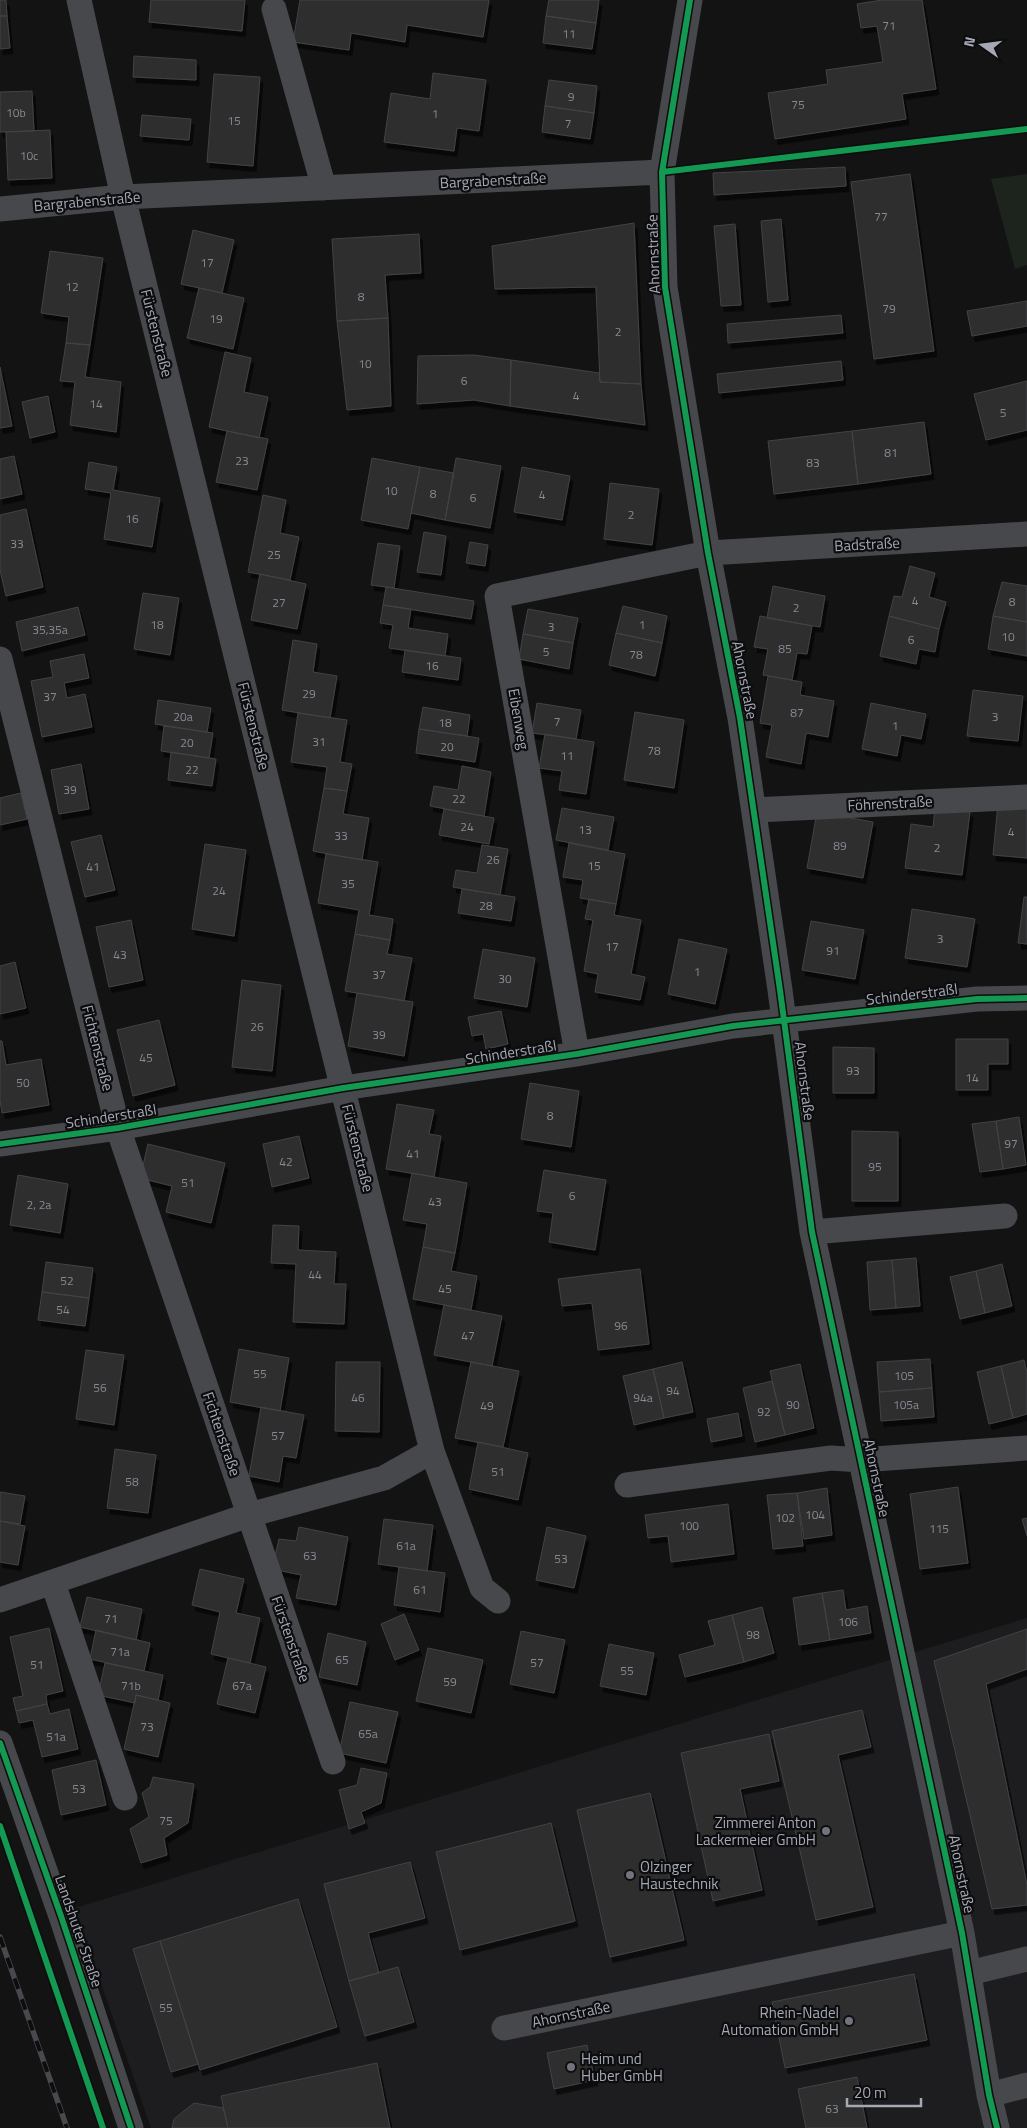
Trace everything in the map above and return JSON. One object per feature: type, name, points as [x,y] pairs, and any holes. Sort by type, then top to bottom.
[{"type":"street","name":"Fürstenstraße","points":[[79,0],[123,196],[432,1451],[482,1588],[498,1601]]},
{"type":"street","name":"Ahornstraße","points":[[690,0],[662,172],[665,287],[708,553],[740,718],[784,1021],[812,1232],[962,1932],[989,2095],[997,2128]]},
{"type":"street","points":[[274,9],[324,188]]},
{"type":"street","name":"Bargrabenstraße","points":[[0,209],[123,196],[662,172]]},
{"type":"street","name":"Badstraße","points":[[708,553],[1027,534]]},
{"type":"street","name":"Eibenweg","points":[[577,1054],[497,596],[708,553]]},
{"type":"street","name":"Fichtenstraße","points":[[0,659],[118,1128],[249,1515]]},
{"type":"street","name":"Föhrenstraße","points":[[754,810],[1027,797]]},
{"type":"street","name":"Schinderstraßl","points":[[0,1144],[118,1128],[343,1088],[577,1054],[733,1026],[977,999],[1027,998]]},
{"type":"street","points":[[812,1232],[1005,1216]]},
{"type":"street","name":"Ahornstraße","points":[[627,1485],[831,1458],[860,1460],[1027,1448]]},
{"type":"street","points":[[0,1600],[249,1515],[384,1478],[432,1451]]},
{"type":"street","name":"Fürstenstraße","points":[[249,1515],[333,1762]]},
{"type":"street","points":[[52,1583],[125,1798]]},
{"type":"street","name":"Landshuter Straße","points":[[0,1744],[61,1916],[130,2128]]},
{"type":"street","name":"Ahornstraße","points":[[504,2028],[962,1932]]},
{"type":"street","points":[[969,1973],[1027,1959]]},
{"type":"street","points":[[989,2095],[1027,2085]]},
{"type":"shaded area","points":[[1027,174],[1027,265],[1015,269],[991,179]]},
{"type":"shaded area","points":[[1027,1618],[1027,2128],[151,2128],[75,1908]]},
{"type":"building","points":[[0,0],[6,0],[7,16],[0,16]]},
{"type":"building","points":[[151,0],[245,0],[242,31],[149,22]]},
{"type":"building","points":[[300,0],[489,0],[483,37],[407,25],[405,42],[351,33],[349,50],[293,42]]},
{"type":"building","points":[[549,0],[599,0],[596,23],[546,16]]},
{"type":"building","points":[[882,0],[922,0],[936,89],[902,94],[906,119],[775,139],[768,93],[828,84],[826,70],[883,62],[877,26],[861,28],[857,4]]},
{"type":"building","points":[[0,16],[7,16],[10,48],[0,49]]},
{"type":"building","points":[[546,16],[596,23],[592,49],[543,43]]},
{"type":"building","points":[[134,56],[196,60],[196,80],[133,77]]},
{"type":"building","points":[[433,73],[486,80],[479,131],[457,128],[454,151],[384,142],[391,93],[430,99]]},
{"type":"building","points":[[214,74],[260,77],[253,166],[207,162]]},
{"type":"building","points":[[549,80],[597,86],[594,113],[545,106]]},
{"type":"building","points":[[32,91],[34,131],[0,132],[0,92]]},
{"type":"building","points":[[545,106],[594,113],[590,139],[542,132]]},
{"type":"building","points":[[142,115],[191,119],[189,140],[140,136]]},
{"type":"building","points":[[50,130],[52,178],[8,180],[6,132]]},
{"type":"building","points":[[845,167],[846,186],[714,195],[713,173]]},
{"type":"building","points":[[910,174],[934,351],[874,359],[851,182]]},
{"type":"building","points":[[781,219],[788,300],[768,302],[761,221]]},
{"type":"building","points":[[634,223],[641,384],[600,382],[596,287],[495,289],[492,246]]},
{"type":"building","points":[[735,224],[741,305],[721,306],[714,226]]},
{"type":"building","points":[[193,230],[234,240],[222,293],[181,284]]},
{"type":"building","points":[[419,234],[421,273],[385,275],[388,318],[337,321],[332,239]]},
{"type":"building","points":[[50,251],[103,258],[90,345],[66,343],[69,317],[41,313]]},
{"type":"building","points":[[199,288],[244,298],[233,349],[187,338]]},
{"type":"building","points":[[1027,301],[1027,326],[972,336],[967,311]]},
{"type":"building","points":[[841,315],[843,333],[728,343],[727,324]]},
{"type":"building","points":[[388,318],[391,406],[347,410],[337,321]]},
{"type":"building","points":[[66,343],[90,345],[85,377],[121,382],[116,432],[70,425],[75,382],[60,381]]},
{"type":"building","points":[[225,352],[251,358],[244,392],[268,397],[259,438],[209,427]]},
{"type":"building","points":[[474,355],[511,360],[510,406],[474,400],[417,404],[418,356]]},
{"type":"building","points":[[511,360],[599,373],[600,382],[641,384],[645,425],[510,406]]},
{"type":"building","points":[[841,361],[843,380],[719,393],[717,374]]},
{"type":"building","points":[[0,367],[12,426],[0,428]]},
{"type":"building","points":[[1027,381],[1027,430],[986,440],[974,394]]},
{"type":"building","points":[[48,396],[55,432],[30,438],[22,402]]},
{"type":"building","points":[[924,422],[931,474],[858,484],[852,431]]},
{"type":"building","points":[[227,431],[268,439],[257,490],[216,482]]},
{"type":"building","points":[[852,431],[858,484],[774,494],[768,441]]},
{"type":"building","points":[[14,456],[22,494],[0,499],[0,459]]},
{"type":"building","points":[[372,458],[420,467],[408,529],[361,520]]},
{"type":"building","points":[[456,458],[501,466],[490,528],[445,520]]},
{"type":"building","points":[[89,462],[117,467],[113,490],[160,498],[152,547],[104,539],[111,493],[85,489]]},
{"type":"building","points":[[420,467],[454,473],[445,520],[411,513]]},
{"type":"building","points":[[522,467],[570,476],[562,520],[514,512]]},
{"type":"building","points":[[610,483],[659,489],[652,545],[604,539]]},
{"type":"building","points":[[263,495],[286,500],[280,533],[299,537],[290,580],[248,572]]},
{"type":"building","points":[[26,509],[43,587],[6,596],[0,570],[0,515]]},
{"type":"building","points":[[424,532],[446,536],[441,575],[417,572]]},
{"type":"building","points":[[470,542],[488,545],[485,566],[466,563]]},
{"type":"building","points":[[378,543],[400,546],[394,588],[371,585]]},
{"type":"building","points":[[910,566],[935,573],[929,597],[946,602],[939,629],[889,616],[894,596],[902,597]]},
{"type":"building","points":[[260,574],[306,584],[297,629],[251,620]]},
{"type":"building","points":[[1002,582],[1027,586],[1027,622],[993,616]]},
{"type":"building","points":[[773,586],[825,596],[820,627],[767,618]]},
{"type":"building","points":[[386,587],[474,601],[471,619],[383,605]]},
{"type":"building","points":[[143,593],[179,598],[170,655],[134,649]]},
{"type":"building","points":[[383,605],[411,609],[408,628],[448,634],[445,656],[389,648],[393,625],[380,623]]},
{"type":"building","points":[[623,606],[667,616],[662,643],[616,633]]},
{"type":"building","points":[[78,607],[85,635],[22,651],[16,622]]},
{"type":"building","points":[[528,609],[578,618],[573,643],[523,634]]},
{"type":"building","points":[[760,616],[812,626],[807,654],[797,653],[792,680],[763,675],[768,649],[754,647]]},
{"type":"building","points":[[889,616],[939,629],[935,652],[919,649],[916,664],[880,656]]},
{"type":"building","points":[[993,616],[1027,622],[1027,656],[988,649]]},
{"type":"building","points":[[616,633],[662,643],[655,676],[609,665]]},
{"type":"building","points":[[523,634],[573,643],[569,669],[519,659]]},
{"type":"building","points":[[293,640],[317,644],[313,672],[337,676],[330,718],[282,710]]},
{"type":"building","points":[[405,650],[461,658],[458,680],[402,672]]},
{"type":"building","points":[[84,654],[89,678],[64,683],[67,698],[85,694],[92,727],[42,737],[31,681],[53,677],[50,661]]},
{"type":"building","points":[[768,676],[802,682],[800,695],[834,701],[828,737],[806,733],[801,764],[766,757],[772,725],[760,723]]},
{"type":"building","points":[[973,690],[1023,696],[1018,741],[967,736]]},
{"type":"building","points":[[158,700],[211,708],[207,732],[155,724]]},
{"type":"building","points":[[537,703],[581,710],[576,739],[532,733]]},
{"type":"building","points":[[871,703],[926,714],[921,739],[901,735],[897,756],[862,749]]},
{"type":"building","points":[[423,707],[470,715],[467,736],[419,729]]},
{"type":"building","points":[[635,712],[684,720],[674,788],[624,780]]},
{"type":"building","points":[[298,713],[347,720],[340,762],[352,764],[347,791],[324,788],[327,767],[291,762]]},
{"type":"building","points":[[164,726],[213,733],[209,758],[161,751]]},
{"type":"building","points":[[419,729],[479,738],[475,762],[416,753]]},
{"type":"building","points":[[545,734],[594,742],[586,794],[559,790],[562,771],[539,768]]},
{"type":"building","points":[[171,752],[216,759],[212,786],[168,780]]},
{"type":"building","points":[[81,764],[89,809],[59,814],[51,770]]},
{"type":"building","points":[[462,766],[491,772],[484,816],[430,806],[434,786],[458,790]]},
{"type":"building","points":[[324,788],[347,791],[343,814],[369,818],[362,860],[313,851]]},
{"type":"building","points":[[21,793],[27,819],[0,825],[0,798]]},
{"type":"building","points":[[998,804],[1027,806],[1027,858],[993,855]]},
{"type":"building","points":[[562,808],[614,817],[608,850],[556,840]]},
{"type":"building","points":[[935,808],[970,812],[962,875],[905,868],[911,824],[933,827]]},
{"type":"building","points":[[444,809],[494,818],[489,844],[439,835]]},
{"type":"building","points":[[817,812],[873,822],[863,878],[807,868]]},
{"type":"building","points":[[101,835],[115,890],[85,897],[71,842]]},
{"type":"building","points":[[569,843],[625,854],[616,904],[580,898],[583,880],[563,877]]},
{"type":"building","points":[[205,844],[246,850],[234,936],[192,929]]},
{"type":"building","points":[[482,845],[508,849],[500,895],[453,887],[456,870],[477,873]]},
{"type":"building","points":[[326,854],[378,862],[369,915],[393,919],[390,940],[355,934],[359,910],[318,903]]},
{"type":"building","points":[[462,889],[515,897],[511,921],[458,913]]},
{"type":"building","points":[[1024,897],[1027,897],[1027,944],[1018,943]]},
{"type":"building","points":[[589,899],[616,904],[614,915],[641,920],[631,974],[645,977],[640,1000],[595,992],[598,974],[584,971],[593,920],[585,919]]},
{"type":"building","points":[[912,909],[975,919],[967,967],[905,958]]},
{"type":"building","points":[[131,920],[143,980],[109,987],[96,927]]},
{"type":"building","points":[[811,921],[864,930],[855,979],[802,970]]},
{"type":"building","points":[[355,934],[390,940],[387,954],[412,958],[404,1001],[345,991]]},
{"type":"building","points":[[679,939],[727,949],[715,1004],[668,994]]},
{"type":"building","points":[[483,949],[535,958],[527,1007],[474,998]]},
{"type":"building","points":[[15,962],[26,1008],[0,1014],[0,966]]},
{"type":"building","points":[[242,980],[281,985],[272,1071],[232,1067]]},
{"type":"building","points":[[357,993],[413,1002],[404,1056],[348,1046]]},
{"type":"building","points":[[501,1011],[508,1044],[486,1049],[483,1034],[472,1036],[468,1017]]},
{"type":"building","points":[[159,1020],[175,1085],[133,1096],[117,1030]]},
{"type":"building","points":[[956,1039],[1008,1039],[1008,1064],[988,1064],[988,1090],[956,1090]]},
{"type":"building","points":[[0,1041],[2,1041],[6,1065],[41,1059],[49,1105],[2,1113],[0,1100]]},
{"type":"building","points":[[833,1047],[874,1048],[874,1093],[833,1093]]},
{"type":"building","points":[[530,1083],[579,1091],[571,1147],[521,1139]]},
{"type":"building","points":[[397,1104],[434,1110],[429,1134],[441,1136],[434,1177],[386,1169]]},
{"type":"building","points":[[1019,1117],[1026,1165],[1003,1169],[996,1121]]},
{"type":"building","points":[[996,1121],[1003,1169],[980,1172],[972,1124]]},
{"type":"building","points":[[852,1131],[898,1132],[898,1201],[852,1201]]},
{"type":"building","points":[[299,1136],[309,1178],[272,1187],[263,1144]]},
{"type":"building","points":[[148,1144],[225,1163],[211,1223],[166,1212],[172,1186],[140,1178]]},
{"type":"building","points":[[544,1170],[606,1180],[595,1250],[549,1242],[553,1213],[537,1211]]},
{"type":"building","points":[[412,1173],[467,1183],[455,1253],[423,1247],[427,1224],[403,1220]]},
{"type":"building","points":[[18,1175],[68,1184],[60,1233],[10,1225]]},
{"type":"building","points":[[273,1225],[299,1226],[298,1250],[336,1252],[334,1284],[346,1284],[344,1324],[293,1322],[296,1264],[271,1263]]},
{"type":"building","points":[[423,1247],[455,1253],[451,1271],[477,1276],[471,1310],[413,1299]]},
{"type":"building","points":[[916,1258],[920,1306],[896,1308],[892,1260]]},
{"type":"building","points":[[892,1260],[896,1308],[870,1310],[867,1262]]},
{"type":"building","points":[[46,1262],[93,1268],[89,1298],[42,1292]]},
{"type":"building","points":[[1002,1264],[1012,1306],[985,1313],[976,1271]]},
{"type":"building","points":[[640,1269],[649,1344],[598,1350],[592,1303],[562,1306],[558,1279]]},
{"type":"building","points":[[976,1271],[985,1313],[960,1319],[950,1277]]},
{"type":"building","points":[[42,1292],[89,1298],[85,1326],[38,1320]]},
{"type":"building","points":[[444,1305],[502,1316],[492,1366],[434,1355]]},
{"type":"building","points":[[239,1349],[289,1358],[280,1411],[230,1402]]},
{"type":"building","points":[[86,1350],[124,1355],[114,1425],[76,1419]]},
{"type":"building","points":[[930,1359],[932,1388],[879,1392],[877,1362]]},
{"type":"building","points":[[1024,1360],[1027,1373],[1027,1414],[1013,1418],[1001,1366]]},
{"type":"building","points":[[336,1362],[380,1362],[379,1432],[335,1431]]},
{"type":"building","points":[[471,1362],[519,1371],[503,1447],[455,1438]]},
{"type":"building","points":[[682,1362],[693,1412],[664,1418],[653,1369]]},
{"type":"building","points":[[800,1364],[814,1428],[785,1435],[770,1371]]},
{"type":"building","points":[[1001,1366],[1013,1418],[989,1424],[977,1372]]},
{"type":"building","points":[[653,1369],[664,1418],[634,1425],[623,1376]]},
{"type":"building","points":[[772,1381],[785,1435],[755,1442],[743,1388]]},
{"type":"building","points":[[932,1388],[934,1417],[881,1421],[879,1392]]},
{"type":"building","points":[[261,1407],[304,1415],[296,1458],[283,1456],[279,1482],[249,1476]]},
{"type":"building","points":[[738,1413],[742,1436],[711,1442],[707,1419]]},
{"type":"building","points":[[478,1442],[528,1453],[518,1500],[469,1489]]},
{"type":"building","points":[[115,1449],[156,1455],[148,1513],[107,1508]]},
{"type":"building","points":[[958,1487],[968,1563],[920,1569],[910,1494]]},
{"type":"building","points":[[827,1488],[832,1535],[804,1539],[797,1493]]},
{"type":"building","points":[[0,1492],[25,1496],[20,1524],[0,1521]]},
{"type":"building","points":[[797,1493],[803,1546],[773,1549],[767,1495]]},
{"type":"building","points":[[728,1504],[734,1554],[671,1562],[668,1536],[648,1538],[645,1515]]},
{"type":"building","points":[[1027,1518],[1027,1536],[1022,1519]]},
{"type":"building","points":[[384,1519],[433,1525],[427,1571],[378,1564]]},
{"type":"building","points":[[0,1521],[25,1526],[18,1565],[0,1562]]},
{"type":"building","points":[[299,1527],[348,1537],[336,1605],[296,1598],[301,1575],[272,1569],[279,1539],[296,1541]]},
{"type":"building","points":[[547,1527],[586,1536],[574,1588],[536,1580]]},
{"type":"building","points":[[399,1567],[445,1573],[440,1612],[394,1605]]},
{"type":"building","points":[[200,1569],[244,1579],[236,1613],[260,1618],[250,1663],[211,1654],[220,1612],[192,1605]]},
{"type":"building","points":[[843,1590],[846,1610],[867,1606],[871,1633],[830,1640],[822,1593]]},
{"type":"building","points":[[822,1593],[830,1640],[799,1645],[793,1598]]},
{"type":"building","points":[[87,1597],[142,1609],[136,1640],[80,1627]]},
{"type":"building","points":[[762,1607],[774,1653],[744,1662],[732,1615]]},
{"type":"building","points":[[404,1614],[419,1650],[395,1660],[381,1624]]},
{"type":"building","points":[[732,1615],[744,1662],[685,1677],[679,1655],[715,1645],[708,1621]]},
{"type":"building","points":[[49,1628],[63,1691],[46,1695],[47,1704],[16,1711],[13,1698],[23,1696],[10,1637]]},
{"type":"building","points":[[1027,1629],[1027,1669],[986,1684],[1027,1885],[1027,1905],[992,1909],[934,1661]]},
{"type":"building","points":[[96,1630],[150,1643],[144,1671],[90,1659]]},
{"type":"building","points":[[521,1631],[565,1640],[554,1693],[510,1684]]},
{"type":"building","points":[[328,1633],[366,1642],[357,1685],[319,1677]]},
{"type":"building","points":[[609,1644],[654,1653],[646,1695],[600,1686]]},
{"type":"building","points":[[428,1648],[483,1660],[471,1713],[416,1701]]},
{"type":"building","points":[[228,1658],[266,1667],[255,1713],[217,1704]]},
{"type":"building","points":[[105,1663],[163,1675],[158,1700],[136,1695],[135,1703],[98,1695]]},
{"type":"building","points":[[136,1695],[170,1703],[158,1757],[124,1749]]},
{"type":"building","points":[[350,1702],[398,1712],[386,1763],[339,1753]]},
{"type":"building","points":[[47,1704],[50,1714],[69,1709],[78,1749],[42,1757],[33,1720],[19,1723],[16,1711]]},
{"type":"building","name":"Zimmerei Anton Lackermeier GmbH","points":[[862,1710],[871,1747],[838,1755],[873,1907],[816,1920],[772,1731]]},
{"type":"building","points":[[769,1734],[779,1781],[740,1789],[762,1890],[713,1901],[681,1753]]},
{"type":"building","points":[[96,1760],[106,1805],[61,1815],[52,1770]]},
{"type":"building","points":[[361,1768],[387,1773],[381,1803],[361,1812],[365,1823],[349,1829],[339,1790],[357,1785]]},
{"type":"building","points":[[153,1777],[194,1784],[188,1823],[164,1838],[167,1855],[141,1863],[130,1829],[149,1817],[142,1793],[150,1787]]},
{"type":"building","name":"Olzinger Haustechnik","points":[[650,1793],[684,1940],[610,1957],[577,1810]]},
{"type":"building","points":[[551,1823],[575,1921],[460,1950],[436,1852]]},
{"type":"building","points":[[410,1862],[425,1918],[368,1933],[379,1973],[349,1981],[324,1884]]},
{"type":"building","points":[[298,1899],[337,2027],[200,2070],[160,1941]]},
{"type":"building","points":[[160,1941],[198,2064],[171,2072],[133,1949]]},
{"type":"building","points":[[398,1967],[414,2022],[365,2036],[349,1981]]},
{"type":"building","name":"Rhein-Nadel Automation GmbH","points":[[914,1974],[927,2040],[785,2068],[772,2002]]},
{"type":"building","name":"Heim und Huber GmbH","points":[[587,2045],[595,2080],[554,2089],[547,2053]]},
{"type":"building","points":[[377,2063],[390,2128],[228,2128],[221,2096]]},
{"type":"building","points":[[857,2077],[867,2128],[806,2128],[798,2089]]},
{"type":"building","points":[[194,2103],[223,2108],[228,2128],[172,2128],[174,2119]]},
{"type":"railway","points":[[0,1937],[67,2128]]},
{"type":"cycle path","points":[[690,0],[662,172],[665,287],[708,553],[740,718],[780,990],[812,1232],[962,1933],[989,2095],[997,2128]]},
{"type":"cycle path","points":[[662,172],[1027,129]]},
{"type":"cycle path","points":[[0,1144],[118,1128],[343,1088],[577,1054],[733,1026],[977,999],[1027,998]]},
{"type":"cycle path","points":[[0,1743],[61,1916],[131,2128]]},
{"type":"cycle path","points":[[0,1826],[103,2128]]},
{"type":"place","name":"Zimmerei Anton Lackermeier GmbH","points":[[826,1831]]},
{"type":"place","name":"Olzinger Haustechnik","points":[[630,1875]]},
{"type":"place","name":"Rhein-Nadel Automation GmbH","points":[[849,2021]]},
{"type":"place","name":"Heim und Huber GmbH","points":[[571,2067]]}]
